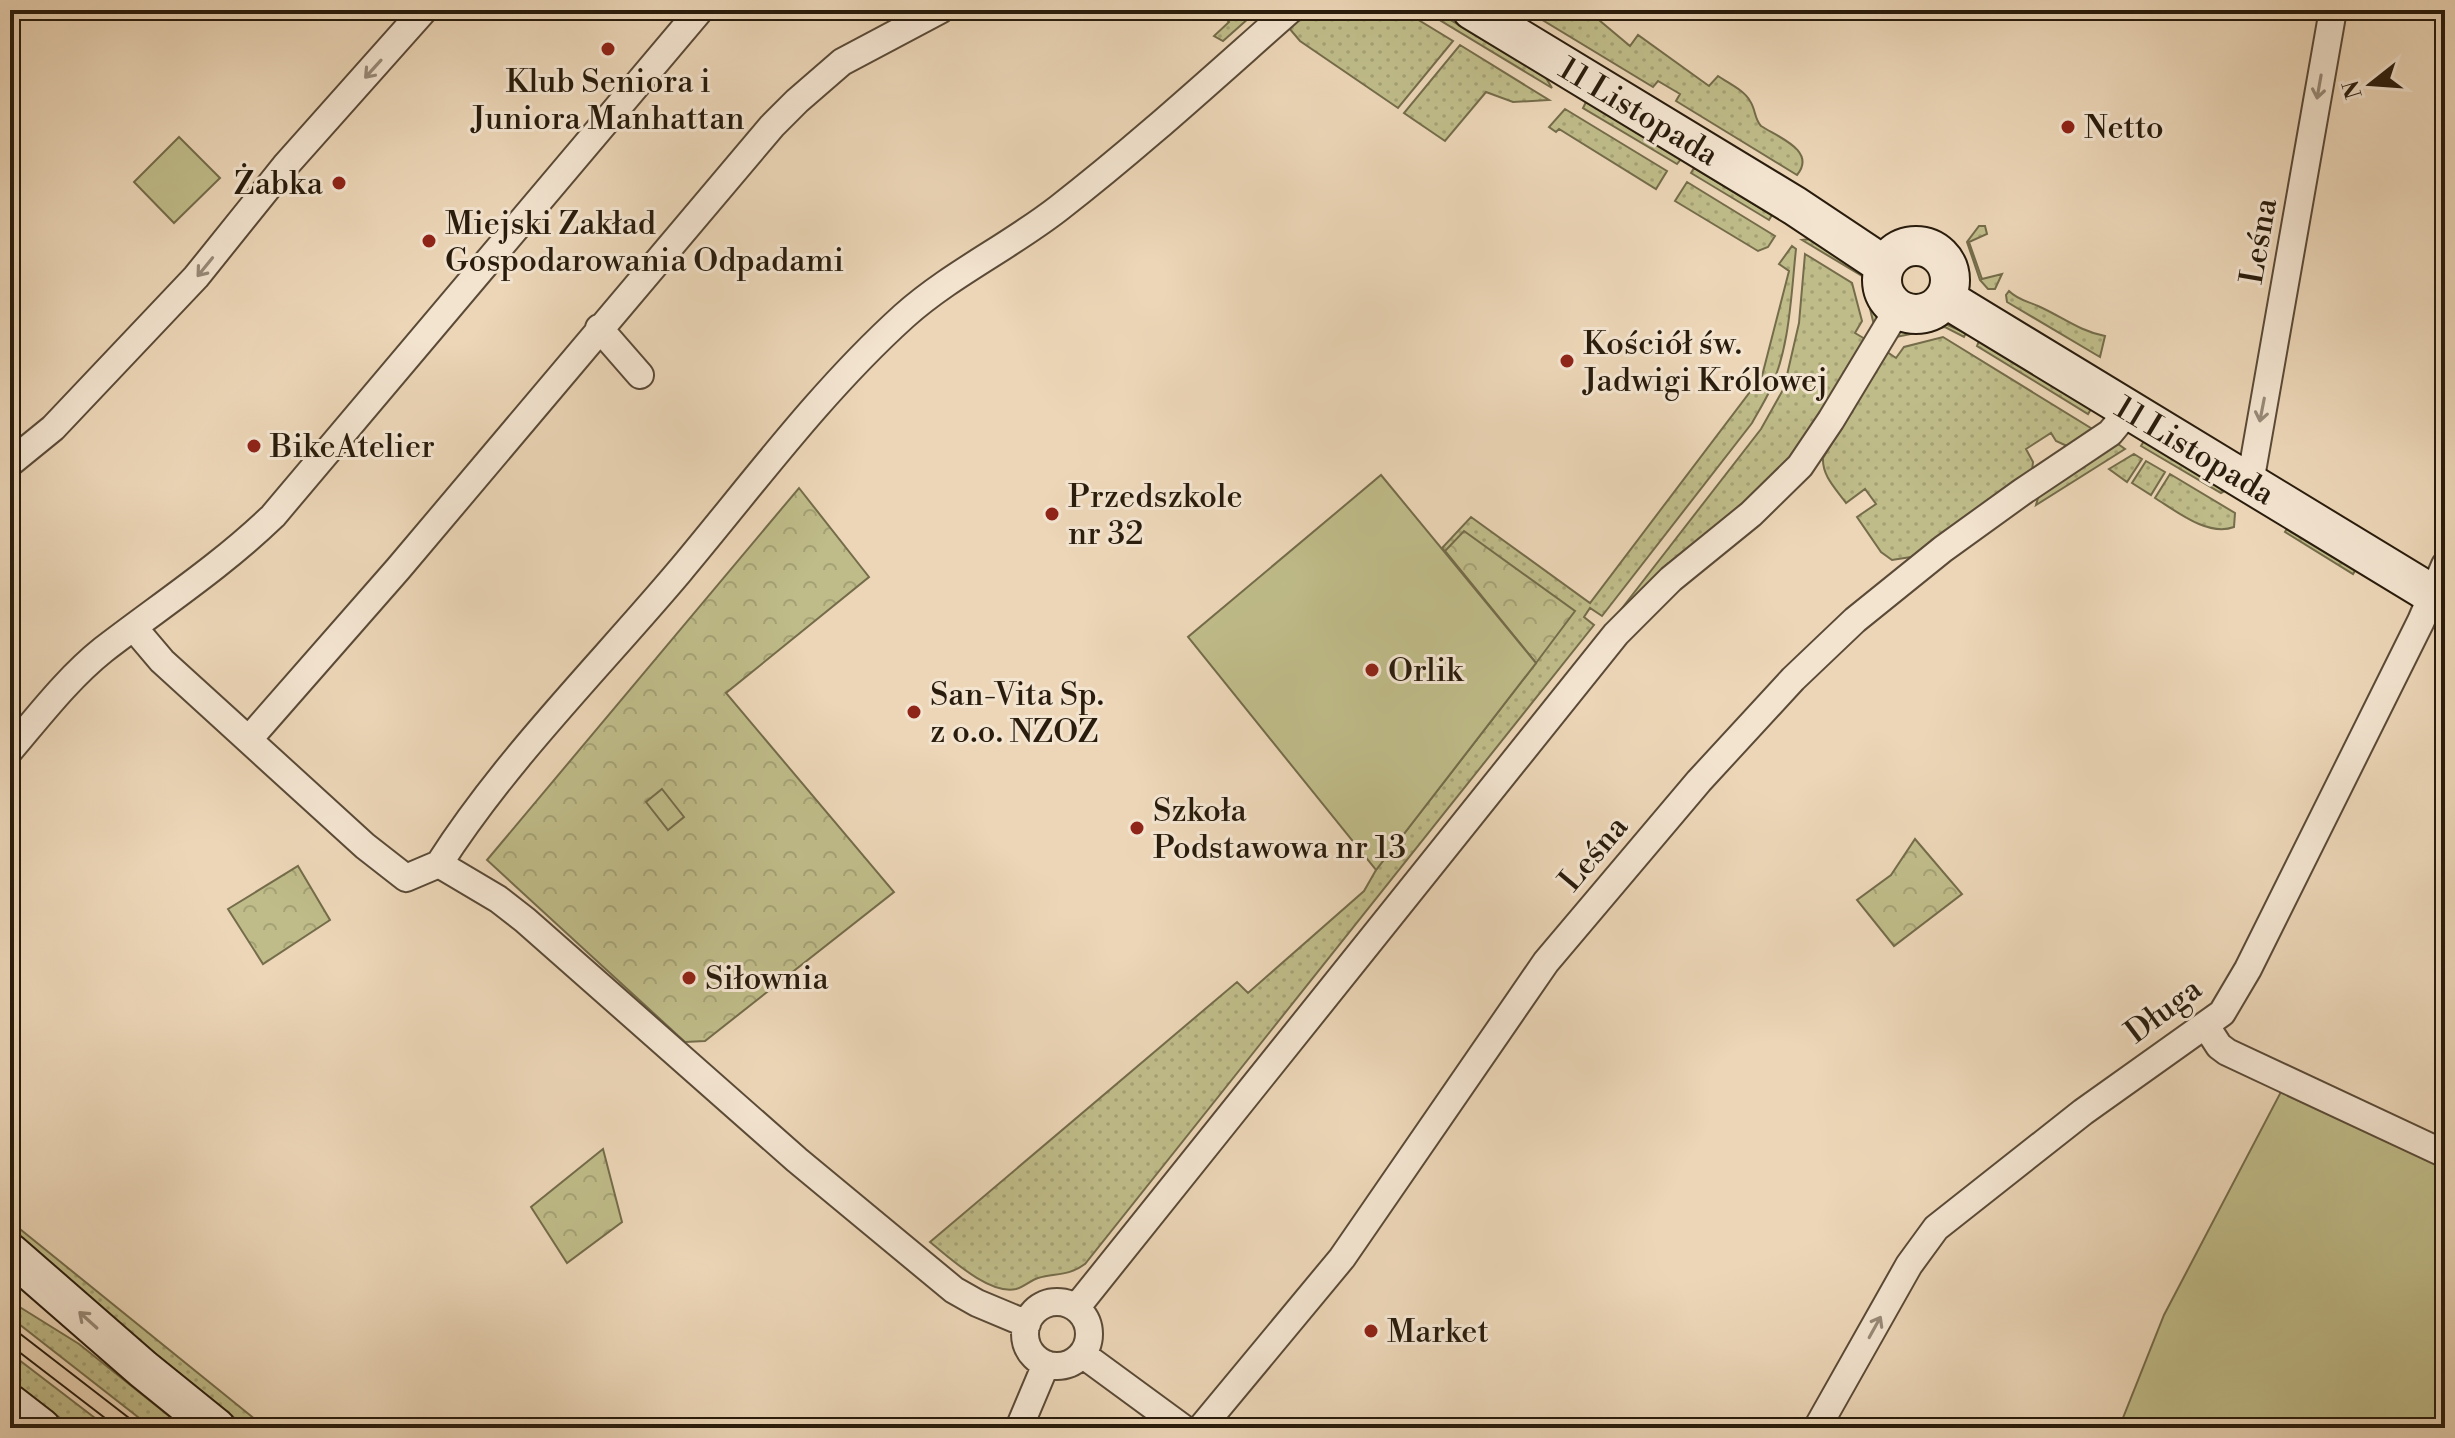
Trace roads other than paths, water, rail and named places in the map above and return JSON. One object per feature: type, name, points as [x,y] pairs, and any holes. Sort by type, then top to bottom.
[{"type":"street","points":[[10,463],[53,428],[196,277],[286,165],[424,10]]},
{"type":"street","points":[[10,750],[75,676],[102,651],[229,557],[273,516],[700,10]]},
{"type":"street","points":[[249,739],[388,581],[599,328],[797,101],[842,62],[940,10]]},
{"type":"street","points":[[134,628],[162,661],[365,846],[406,878],[439,864],[492,787],[857,360],[931,293],[1057,210],[1172,115],[1290,10]]},
{"type":"street","name":"11 Listopada","points":[[1472,10],[1795,206],[1885,266]]},
{"type":"street","name":"Leśna","points":[[2250,483],[2333,10]]},
{"type":"street","points":[[1912,246],[1934,251],[1944,260],[1949,272],[1950,285],[1945,298],[1938,306],[1919,314],[1898,309],[1885,294],[1882,285],[1885,266],[1892,256],[1912,246]]},
{"type":"street","name":"11 Listopada","points":[[1945,298],[2250,483],[2441,587]]},
{"type":"street","points":[[1076,1308],[1616,634],[1671,579],[1751,514],[1800,466],[1898,309]]},
{"type":"street","points":[[599,328],[640,375]]},
{"type":"street","name":"Leśna","points":[[1201,1428],[1342,1258],[1546,962],[1707,772],[1793,679],[1855,620],[1943,549],[2110,433],[2129,410]]},
{"type":"street","name":"Długa","points":[[1817,1428],[1909,1265],[1950,1216],[2040,1144],[2222,1013],[2248,969],[2421,621],[2441,587]]},
{"type":"street","points":[[439,864],[498,899],[525,920],[797,1160],[954,1290],[1027,1324]]},
{"type":"street","points":[[2206,1026],[2219,1046],[2227,1052],[2445,1154]]},
{"type":"street","points":[[10,1253],[216,1428]]},
{"type":"street","points":[[1052,1302],[1066,1303],[1076,1308],[1085,1318],[1089,1330],[1088,1343],[1072,1363],[1060,1366],[1046,1364],[1029,1347],[1025,1335],[1027,1324],[1035,1311],[1052,1302]]},
{"type":"street","points":[[1082,1354],[1183,1428]]},
{"type":"street","points":[[1019,1428],[1046,1364]]},
{"type":"street","points":[[10,1404],[41,1428]]},
{"type":"tram line","points":[[10,1326],[142,1428]]},
{"type":"tram line","points":[[10,1345],[118,1428]]},
{"type":"place","name":"Klub Seniora i Juniora Manhattan","points":[[608,49]]},
{"type":"place","name":"Netto","points":[[2068,127]]},
{"type":"place","name":"Żabka","points":[[339,183]]},
{"type":"place","name":"Miejski Zakład Gospodarowania Odpadami","points":[[429,241]]},
{"type":"place","name":"Kościół św. Jadwigi Królowej","points":[[1567,361]]},
{"type":"place","name":"BikeAtelier","points":[[254,446]]},
{"type":"place","name":"Przedszkole nr 32","points":[[1052,514]]},
{"type":"place","name":"Orlik","points":[[1372,670]]},
{"type":"place","name":"San-Vita Sp. z o.o. NZOZ","points":[[914,712]]},
{"type":"place","name":"Szkoła Podstawowa nr 13","points":[[1137,828]]},
{"type":"place","name":"Siłownia","points":[[689,978]]},
{"type":"place","name":"Market","points":[[1371,1331]]}]
